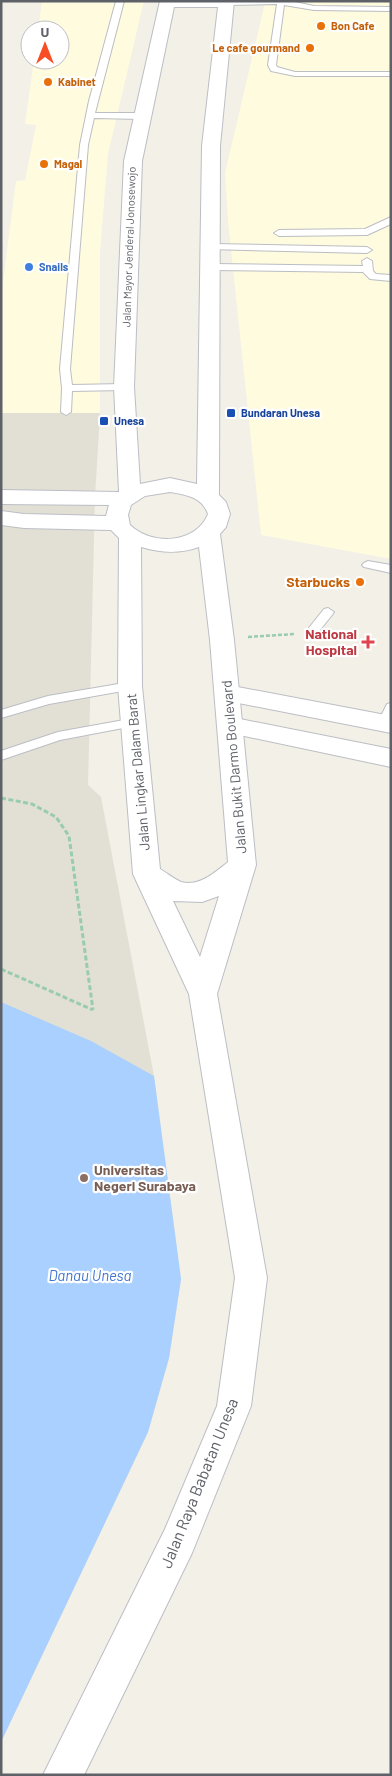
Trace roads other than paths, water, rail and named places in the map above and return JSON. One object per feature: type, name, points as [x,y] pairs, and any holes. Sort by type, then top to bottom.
[{"type":"main road","points":[[168,2],[226,2],[211,146],[208,496]]},
{"type":"main road","name":"Jalan Mayor Jenderal Jonosewojo","points":[[128,497],[124,388],[133,161],[168,2]]},
{"type":"main road","points":[[1,497],[128,497],[155,486],[170,485],[191,488],[208,496],[215,503],[220,519],[210,543],[126,537],[1,518]]},
{"type":"main road","name":"Jalan Lingkar Dalam Barat","points":[[128,497],[119,507],[116,515],[126,537],[130,686],[135,722],[147,874],[203,994]]},
{"type":"main road","name":"Jalan Bukit Darmo Boulevard","points":[[203,994],[242,865],[222,640],[210,543]]},
{"type":"main road","points":[[227,693],[388,719]]},
{"type":"main road","points":[[230,725],[391,758]]},
{"type":"main road","points":[[147,874],[177,892],[202,892],[218,884],[242,865]]},
{"type":"main road","name":"Jalan Raya Babatan Unesa","points":[[63,1775],[179,1540],[234,1406],[252,1278],[203,994]]},
{"type":"lane","points":[[66,412],[67,388],[65,369],[84,145],[120,1]]},
{"type":"lane","points":[[226,2],[282,2],[314,8],[391,9]]},
{"type":"lane","points":[[282,2],[283,17],[272,64],[274,69],[295,74],[391,74]]},
{"type":"lane","points":[[296,13],[314,8]]},
{"type":"lane","points":[[90,115],[142,116]]},
{"type":"lane","points":[[279,233],[368,232],[391,220]]},
{"type":"lane","points":[[368,232],[368,272],[374,277],[391,278]]},
{"type":"lane","points":[[211,247],[367,250]]},
{"type":"lane","points":[[210,267],[368,268]]},
{"type":"lane","points":[[67,388],[124,388]]},
{"type":"lane","points":[[368,565],[391,570]]},
{"type":"lane","points":[[312,632],[328,612]]},
{"type":"lane","points":[[1,714],[48,700],[130,686]]},
{"type":"lane","points":[[1,756],[58,736],[135,722]]},
{"type":"water","name":"Danau Unesa","points":[[1,1002],[91,1041],[154,1076],[181,1279],[169,1358],[148,1432],[1,1742]]},
{"type":"place","name":"Bon Cafe","points":[[321,26]]},
{"type":"place","name":"Le cafe gourmand","points":[[310,48]]},
{"type":"place","name":"Kabinet","points":[[48,82]]},
{"type":"place","name":"Magal","points":[[44,164]]},
{"type":"place","name":"Snails","points":[[29,267]]},
{"type":"place","name":"Bundaran Unesa","points":[[231,413]]},
{"type":"place","name":"Unesa","points":[[104,421]]},
{"type":"place","name":"Starbucks","points":[[360,582]]},
{"type":"place","name":"National Hospital","points":[[368,642]]},
{"type":"place","name":"Universitas Negeri Surabaya","points":[[84,1178]]}]
